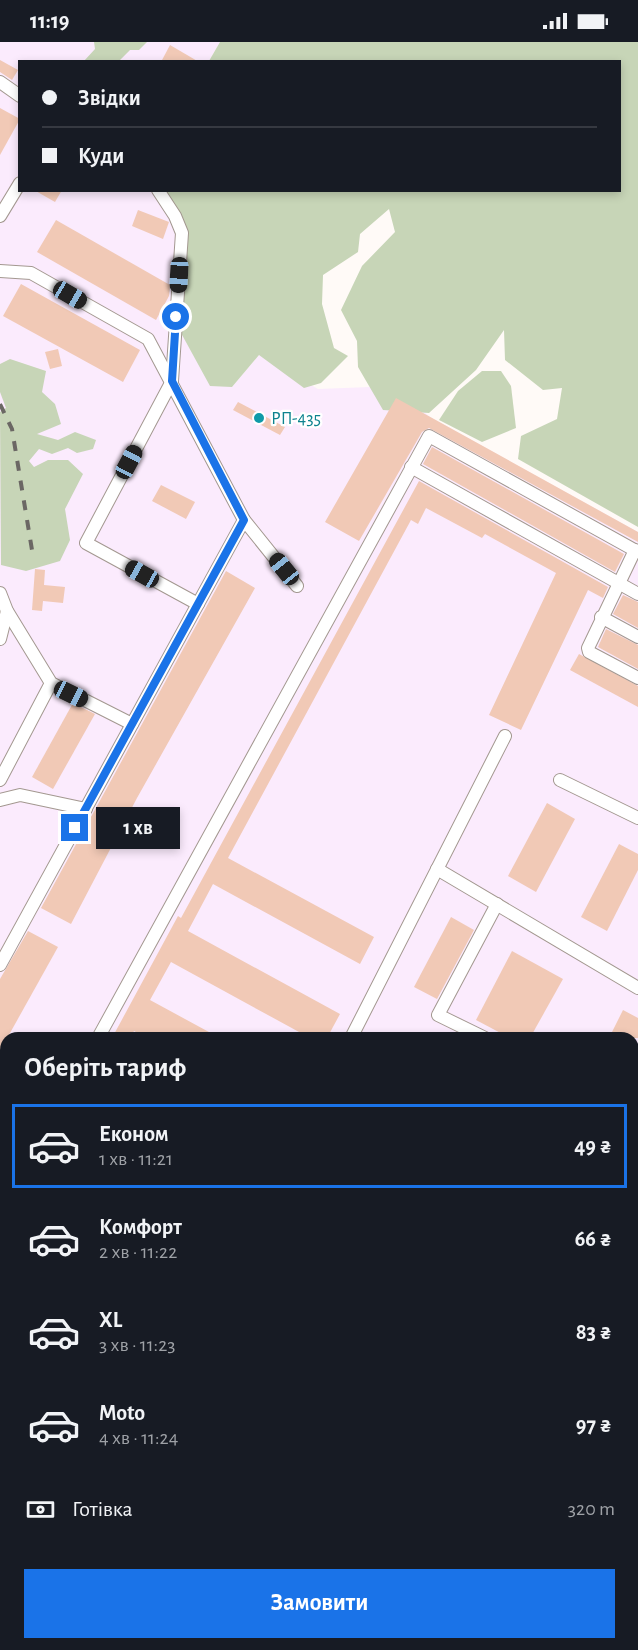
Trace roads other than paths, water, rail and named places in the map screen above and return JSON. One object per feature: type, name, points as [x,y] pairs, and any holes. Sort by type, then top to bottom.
[{"type":"street","points":[[0,82],[18,95]]},
{"type":"street","points":[[0,216],[18,186]]},
{"type":"street","points":[[159,192],[175,216],[182,233],[172,381],[86,543],[198,604]]},
{"type":"street","points":[[0,271],[31,273],[148,339],[244,520],[297,586]]},
{"type":"street","points":[[101,1032],[429,436],[637,551],[588,643],[589,652],[638,678]]},
{"type":"street","points":[[411,468],[638,594]]},
{"type":"street","points":[[0,965],[244,520]]},
{"type":"street","points":[[0,593],[7,611],[51,683],[132,724]]},
{"type":"street","points":[[0,639],[7,611]]},
{"type":"street","points":[[601,617],[638,637]]},
{"type":"street","points":[[0,780],[51,683]]},
{"type":"street","points":[[354,1032],[505,736]]},
{"type":"street","points":[[560,780],[638,818]]},
{"type":"street","points":[[0,800],[21,795],[86,809]]},
{"type":"street","points":[[437,869],[638,988]]},
{"type":"street","points":[[473,1032],[438,1014],[497,904]]},
{"type":"railway","points":[[0,404],[12,429],[32,550]]},
{"type":"place","name":"РП-435","points":[[259,418]]}]
